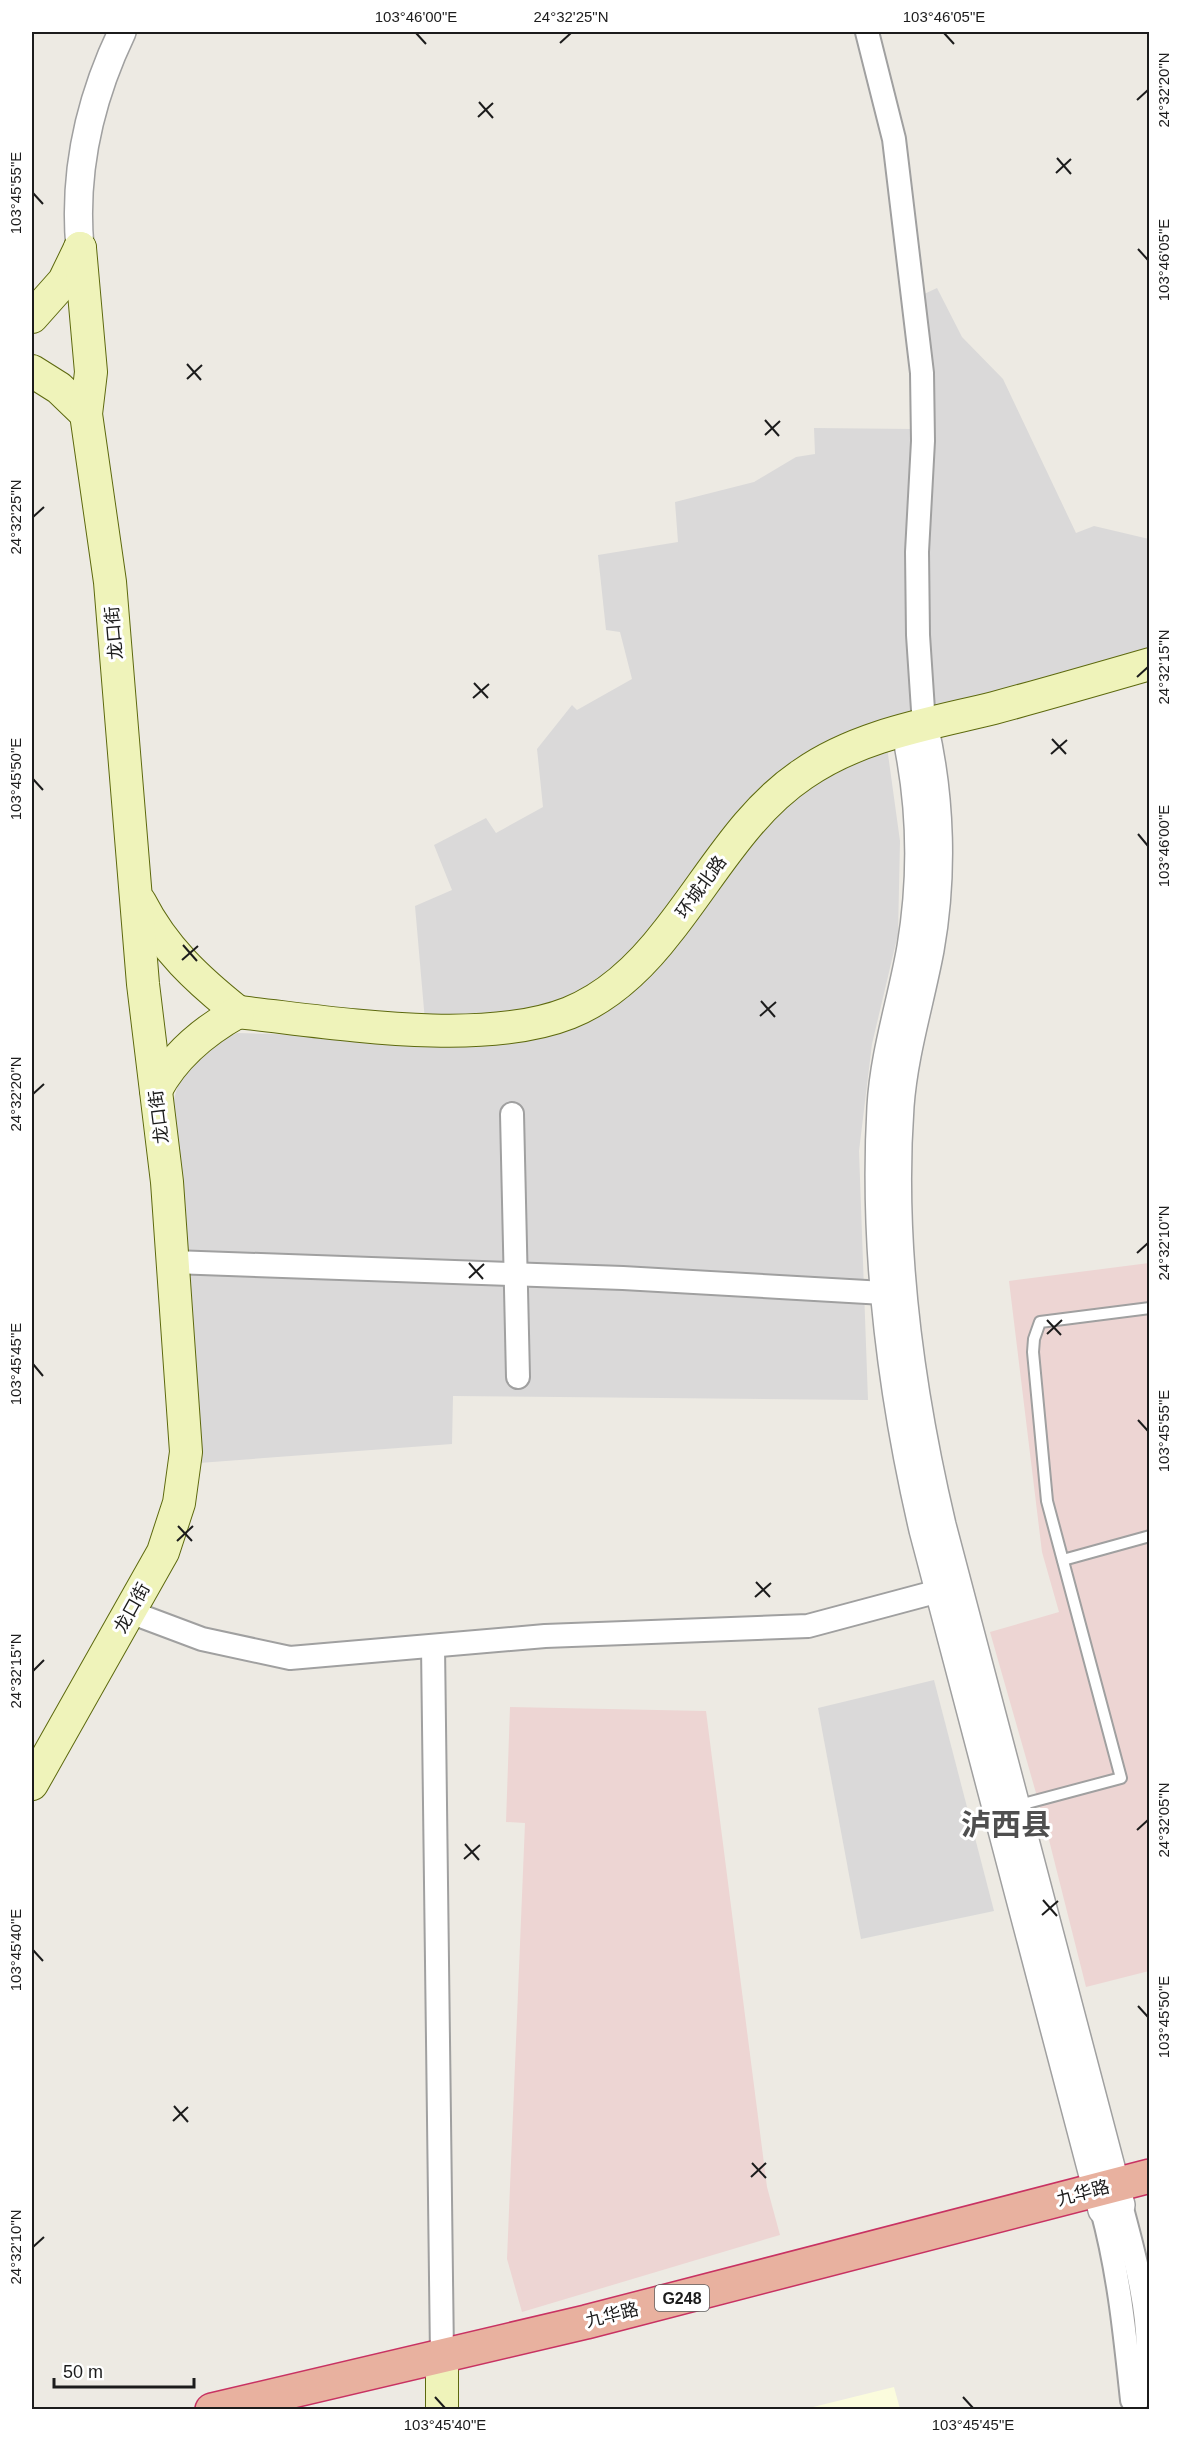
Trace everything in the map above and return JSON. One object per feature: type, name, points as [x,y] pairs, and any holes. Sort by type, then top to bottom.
[{"type":"highway","name":"九华路","points":[[212,2409],[442,2366],[759,2300],[1117,2197],[1149,2176]]},
{"type":"highway","name":"九华路","points":[[303,2409],[442,2366]]},
{"type":"main road","points":[[32,317],[64,280],[80,248]]},
{"type":"main road","name":"龙口街","points":[[34,1774],[163,1552],[179,1503],[184,1477],[186,1427],[173,1262],[143,984],[110,582],[86,414],[91,372],[80,248]]},
{"type":"main road","points":[[32,371],[59,388],[86,414]]},
{"type":"main road","name":"环城北路","points":[[238,1012],[420,1029],[515,1027],[571,1012],[606,993],[649,955],[752,819],[786,787],[842,752],[861,743],[1149,664]]},
{"type":"main road","points":[[137,897],[171,952],[201,982],[238,1012],[191,1045],[168,1071],[156,1090]]},
{"type":"main road","points":[[442,2366],[442,2409]]},
{"type":"street","points":[[80,248],[76,209],[80,163],[97,89],[122,32]]},
{"type":"street","points":[[867,32],[894,139],[922,373],[923,441],[917,564],[918,635],[915,728],[918,879],[911,945],[890,1039],[881,1106],[880,1200],[884,1293],[895,1383],[910,1472],[939,1591],[1117,2197]]},
{"type":"street","points":[[915,728],[937,814],[937,889],[930,948],[909,1042],[900,1108],[899,1179],[904,1291],[911,1362],[929,1468],[1117,2197],[1115,2257],[1123,2306],[1133,2409]]},
{"type":"street","points":[[512,1114],[518,1377]]},
{"type":"street","points":[[173,1262],[516,1274],[884,1293]]},
{"type":"street","points":[[130,1612],[202,1639],[290,1658],[545,1636],[808,1626],[939,1591]]},
{"type":"street","points":[[433,1646],[442,2366]]},
{"type":"lane","points":[[1016,1806],[1121,1778],[1047,1501],[1033,1352],[1036,1329],[1040,1322],[1149,1308]]},
{"type":"lane","points":[[1063,1560],[1149,1536]]},
{"type":"shaded area","points":[[937,288],[962,337],[1003,379],[1076,533],[1094,526],[1149,539],[1149,650],[804,757],[665,917],[605,980],[544,1010],[425,1021],[415,906],[452,890],[434,845],[486,818],[496,833],[543,807],[537,749],[572,705],[577,710],[632,679],[620,632],[606,630],[598,555],[678,542],[675,502],[754,482],[796,457],[815,454],[814,428],[913,429],[905,303]]},
{"type":"shaded area","points":[[887,747],[900,841],[898,934],[872,1044],[859,1151],[868,1400],[453,1396],[452,1444],[199,1463],[170,1113],[182,1071],[212,1044],[237,1033],[506,1041],[567,1024],[791,792]]},
{"type":"shaded area","points":[[1149,1263],[1149,1971],[1086,1987],[1046,1828],[990,1632],[1059,1612],[1042,1552],[1009,1281]]},
{"type":"shaded area","points":[[934,1680],[994,1911],[861,1939],[818,1708]]},
{"type":"shaded area","points":[[510,1707],[706,1711],[767,2187],[780,2235],[522,2312],[507,2259],[525,1823],[506,1822]]},
{"type":"shaded area","points":[[894,2387],[900,2409],[805,2409]]},
{"type":"district","name":"泸西县","points":[[1006,1825]]}]
